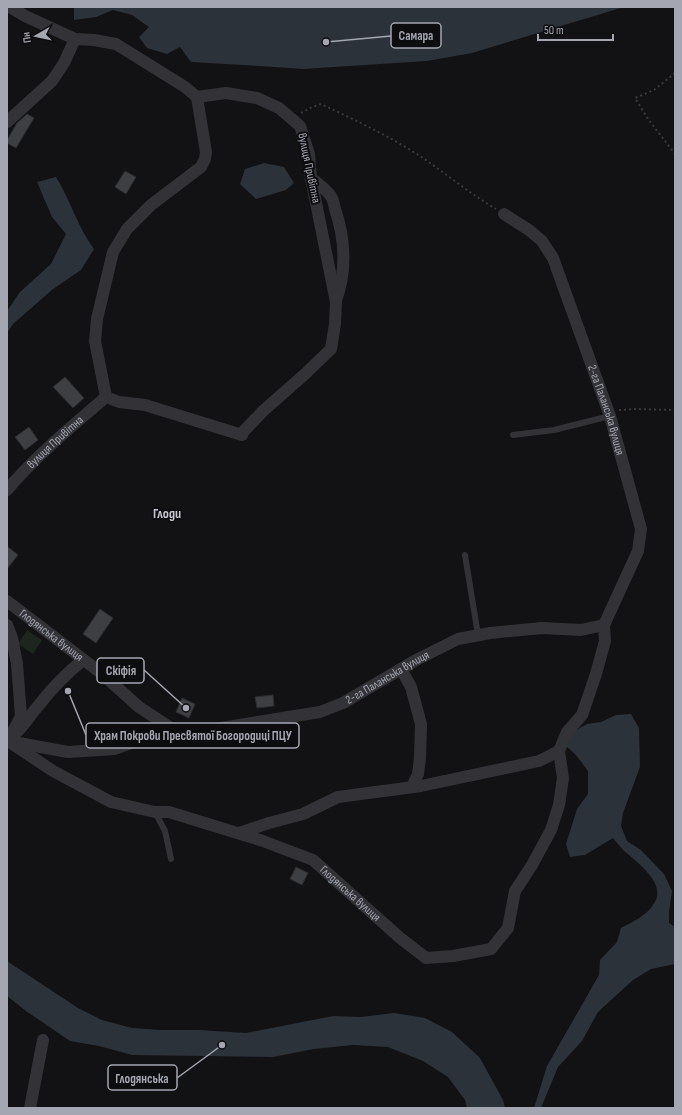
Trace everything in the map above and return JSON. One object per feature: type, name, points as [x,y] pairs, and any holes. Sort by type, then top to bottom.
[{"type":"street","points":[[10,7],[25,16],[75,39],[94,40],[116,44],[186,87],[197,97],[206,152],[205,159],[201,167],[151,205],[127,229],[113,252],[97,320],[95,341],[106,396]]},
{"type":"street","points":[[7,122],[52,81],[64,63],[75,39]]},
{"type":"street","name":"вулиця Привітна","points":[[7,490],[22,472],[106,396],[119,402],[145,405],[242,435],[243,432],[263,411],[306,374],[331,349],[335,324],[336,302],[311,178],[309,154],[300,126],[279,108],[257,98],[226,93],[197,97]]},
{"type":"street","points":[[311,178],[331,196],[338,219],[344,267],[341,286],[336,302]]},
{"type":"street","name":"2-га Паланська вулиця","points":[[504,214],[529,230],[542,241],[553,258],[610,416],[640,529],[638,551],[604,625],[605,641],[596,674],[582,715],[567,732],[559,751]]},
{"type":"street","name":"Глодянська вулиця","points":[[7,602],[101,673],[139,707],[171,728]]},
{"type":"street","name":"Глодянська вулиця","points":[[7,625],[12,638],[17,664],[21,716],[7,741],[54,771],[111,802],[155,812],[169,812],[239,833],[313,860],[399,937],[426,958],[453,956],[491,949],[508,928],[515,891],[532,865],[551,830],[559,805],[563,778],[559,751]]},
{"type":"street","name":"2-га Паланська вулиця","points":[[171,728],[190,733],[320,712],[343,703],[418,659],[458,639],[490,633],[542,628],[581,630],[604,625]]},
{"type":"street","points":[[7,741],[26,723],[39,705],[65,675],[83,660]]},
{"type":"street","points":[[401,669],[411,687],[420,724],[420,758],[418,774],[412,787]]},
{"type":"street","points":[[7,741],[68,752],[114,749],[131,743],[145,733],[171,728]]},
{"type":"street","points":[[239,833],[303,814],[338,797],[412,787],[539,761],[559,751]]},
{"type":"street","points":[[30,1108],[43,1040]]},
{"type":"lane","points":[[513,435],[554,430],[610,416]]},
{"type":"lane","points":[[465,555],[478,635]]},
{"type":"lane","points":[[155,812],[165,831],[171,859]]},
{"type":"path","points":[[675,73],[654,90],[635,98],[675,154]]},
{"type":"path","points":[[292,118],[321,104],[356,120],[419,156],[470,193],[504,214]]},
{"type":"path","points":[[610,416],[619,410],[675,410]]},
{"type":"shaded area","points":[[74,7],[624,7],[472,53],[427,61],[303,69],[191,62],[180,47],[167,54],[147,48],[139,37],[149,27],[132,15],[113,10],[96,17],[74,20]]},
{"type":"shaded area","points":[[264,163],[284,167],[294,183],[286,190],[256,199],[240,184],[245,169]]},
{"type":"shaded area","points":[[56,177],[83,231],[94,249],[81,270],[53,289],[13,324],[7,333],[7,311],[20,292],[51,264],[66,234],[52,217],[37,182]]},
{"type":"shaded area","points":[[27,630],[42,640],[33,654],[18,644]]},
{"type":"shaded area","points":[[631,714],[639,728],[640,767],[623,813],[621,826],[627,841],[641,850],[664,874],[672,891],[669,923],[675,927],[675,964],[651,969],[633,980],[598,1012],[582,1041],[558,1067],[541,1108],[534,1108],[547,1066],[599,975],[600,960],[617,942],[621,928],[647,912],[657,898],[657,890],[651,876],[622,849],[613,838],[585,855],[570,857],[566,844],[577,809],[588,794],[588,771],[576,755],[565,745],[571,733],[587,724],[601,722],[616,715]]},
{"type":"shaded area","points":[[7,961],[78,1008],[102,1020],[132,1028],[246,1033],[333,1016],[361,1017],[394,1013],[425,1018],[452,1032],[480,1058],[503,1100],[505,1108],[467,1108],[465,1100],[448,1077],[423,1061],[388,1047],[353,1045],[314,1049],[273,1057],[132,1055],[99,1046],[70,1041],[7,996]]},
{"type":"building","points":[[27,114],[34,118],[16,148],[7,143],[7,140],[17,123]]},
{"type":"building","points":[[125,171],[136,177],[126,194],[115,187]]},
{"type":"building","points":[[65,377],[84,398],[73,408],[53,387]]},
{"type":"building","points":[[29,427],[38,440],[25,450],[15,437]]},
{"type":"building","points":[[7,546],[18,555],[7,569]]},
{"type":"building","points":[[100,609],[113,618],[96,643],[83,634]]},
{"type":"building","points":[[273,695],[274,706],[257,708],[255,697]]},
{"type":"building","points":[[182,698],[195,704],[189,718],[176,712]]},
{"type":"building","points":[[296,867],[308,873],[302,885],[290,879]]},
{"type":"place","name":"Самара","points":[[326,42]]},
{"type":"place","name":"Храм Покрови Пресвятої Богородиці ПЦУ","points":[[68,691]]},
{"type":"place","name":"Скіфія","points":[[186,708]]},
{"type":"place","name":"Глодянська","points":[[222,1045]]},
{"type":"district","name":"Глоди","points":[[167,513]]}]
